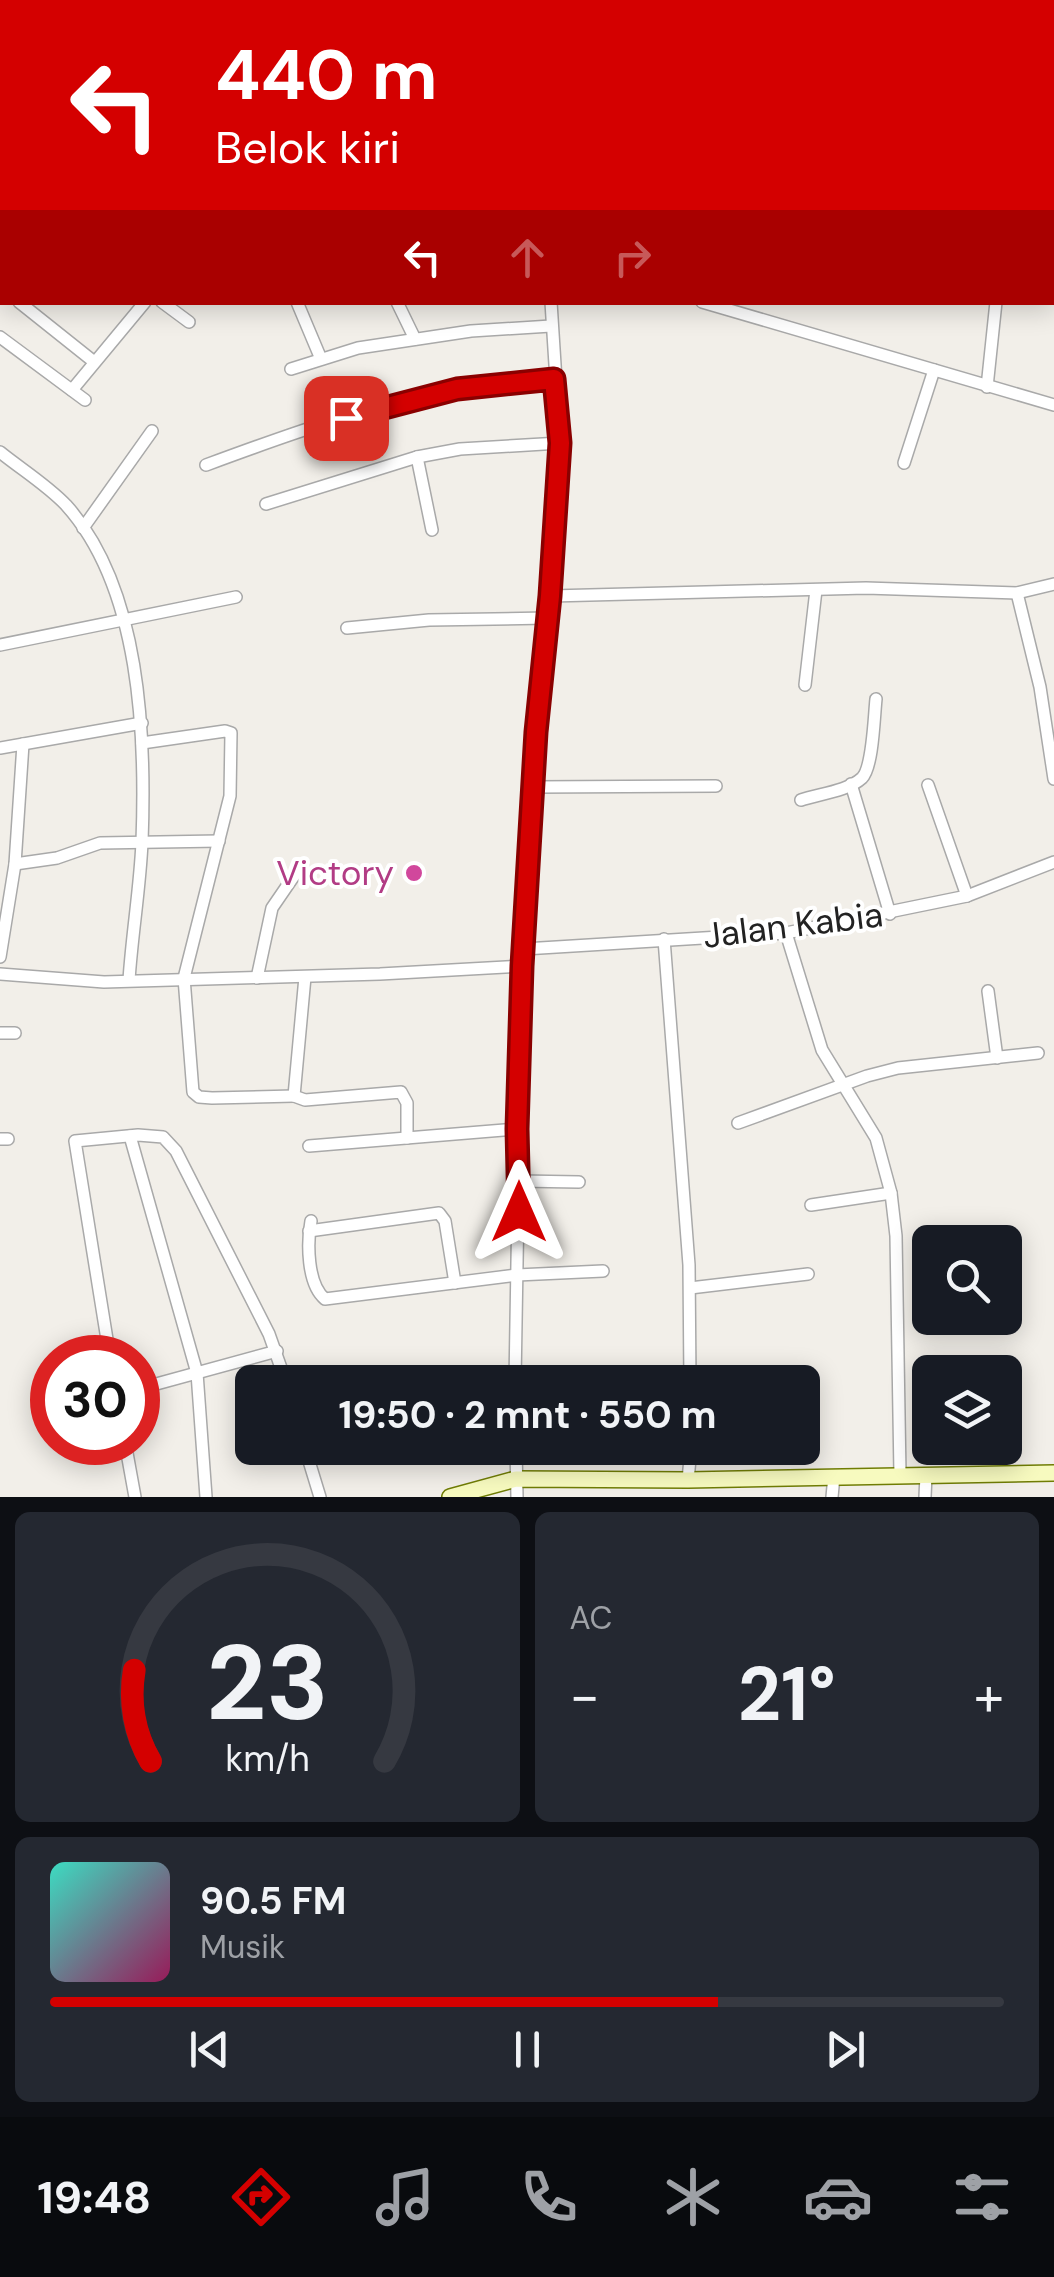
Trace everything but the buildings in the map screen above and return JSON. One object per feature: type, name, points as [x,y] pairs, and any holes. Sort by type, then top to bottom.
[{"type":"main road","points":[[450,1497],[516,1480],[1054,1473]]},
{"type":"street","points":[[23,305],[93,361]]},
{"type":"street","points":[[72,390],[142,305]]},
{"type":"street","points":[[166,305],[189,322]]},
{"type":"street","points":[[298,305],[322,359]]},
{"type":"street","points":[[398,305],[415,339]]},
{"type":"street","points":[[515,1365],[522,966],[560,443],[551,305]]},
{"type":"street","points":[[988,387],[996,305]]},
{"type":"street","points":[[751,308],[1054,406]]},
{"type":"street","points":[[292,369],[358,348],[551,326]]},
{"type":"street","points":[[0,337],[85,400]]},
{"type":"street","points":[[904,464],[934,370]]},
{"type":"street","points":[[206,465],[276,438],[457,389],[554,379]]},
{"type":"street","points":[[84,528],[152,431]]},
{"type":"street","points":[[266,504],[417,457],[460,449],[560,443]]},
{"type":"street","points":[[0,452],[64,503],[84,528],[102,560],[124,621],[142,723],[142,844],[129,980]]},
{"type":"street","points":[[417,457],[432,530]]},
{"type":"street","points":[[550,596],[883,588],[1018,594],[1054,584]]},
{"type":"street","points":[[805,686],[816,590]]},
{"type":"street","points":[[1018,594],[1040,686],[1054,779]]},
{"type":"street","points":[[0,645],[236,597]]},
{"type":"street","points":[[347,628],[429,620],[548,618]]},
{"type":"street","points":[[801,800],[863,778],[869,767],[876,699]]},
{"type":"street","points":[[0,748],[142,723]]},
{"type":"street","points":[[142,743],[231,733],[230,796],[184,978],[194,1092],[199,1097],[294,1096],[297,1100],[401,1092],[407,1102],[407,1138]]},
{"type":"street","points":[[0,958],[15,864],[23,744]]},
{"type":"street","points":[[852,784],[890,914]]},
{"type":"street","points":[[928,785],[967,896]]},
{"type":"street","points":[[535,787],[716,786]]},
{"type":"street","points":[[15,864],[57,858],[100,843],[219,840]]},
{"type":"street","name":"Jalan Kabia","points":[[524,948],[786,933],[967,896],[1054,862]]},
{"type":"street","points":[[257,978],[272,908],[296,873]]},
{"type":"street","points":[[786,933],[822,1050],[876,1138],[891,1192],[896,1236],[900,1474]]},
{"type":"street","points":[[664,940],[690,1288],[690,1365]]},
{"type":"street","points":[[0,974],[104,982],[522,966]]},
{"type":"street","points":[[294,1096],[305,976]]},
{"type":"street","points":[[988,990],[997,1058]]},
{"type":"street","points":[[0,1033],[15,1033]]},
{"type":"street","points":[[738,1123],[898,1068],[1038,1053]]},
{"type":"street","points":[[309,1146],[517,1129]]},
{"type":"street","points":[[130,1136],[197,1374],[206,1497]]},
{"type":"street","points":[[106,1335],[75,1140],[163,1137],[170,1142],[281,1365]]},
{"type":"street","points":[[520,1181],[579,1182]]},
{"type":"street","points":[[811,1204],[891,1192]]},
{"type":"street","points":[[454,1283],[446,1221],[439,1213],[310,1226],[312,1269],[317,1293],[324,1300],[517,1275],[603,1270]]},
{"type":"street","points":[[690,1288],[808,1274]]},
{"type":"street","points":[[160,1383],[277,1351]]},
{"type":"street","points":[[129,1465],[134,1497]]},
{"type":"street","points":[[310,1465],[320,1497]]},
{"type":"street","points":[[516,1465],[517,1497]]},
{"type":"street","points":[[688,1480],[689,1465]]},
{"type":"street","points":[[924,1497],[926,1475]]},
{"type":"street","points":[[832,1497],[834,1476]]},
{"type":"place","name":"Victory","points":[[414,873]]},
{"type":"route","points":[[346,418],[457,389],[554,379],[560,443],[522,966],[517,1129],[519,1212]]}]
